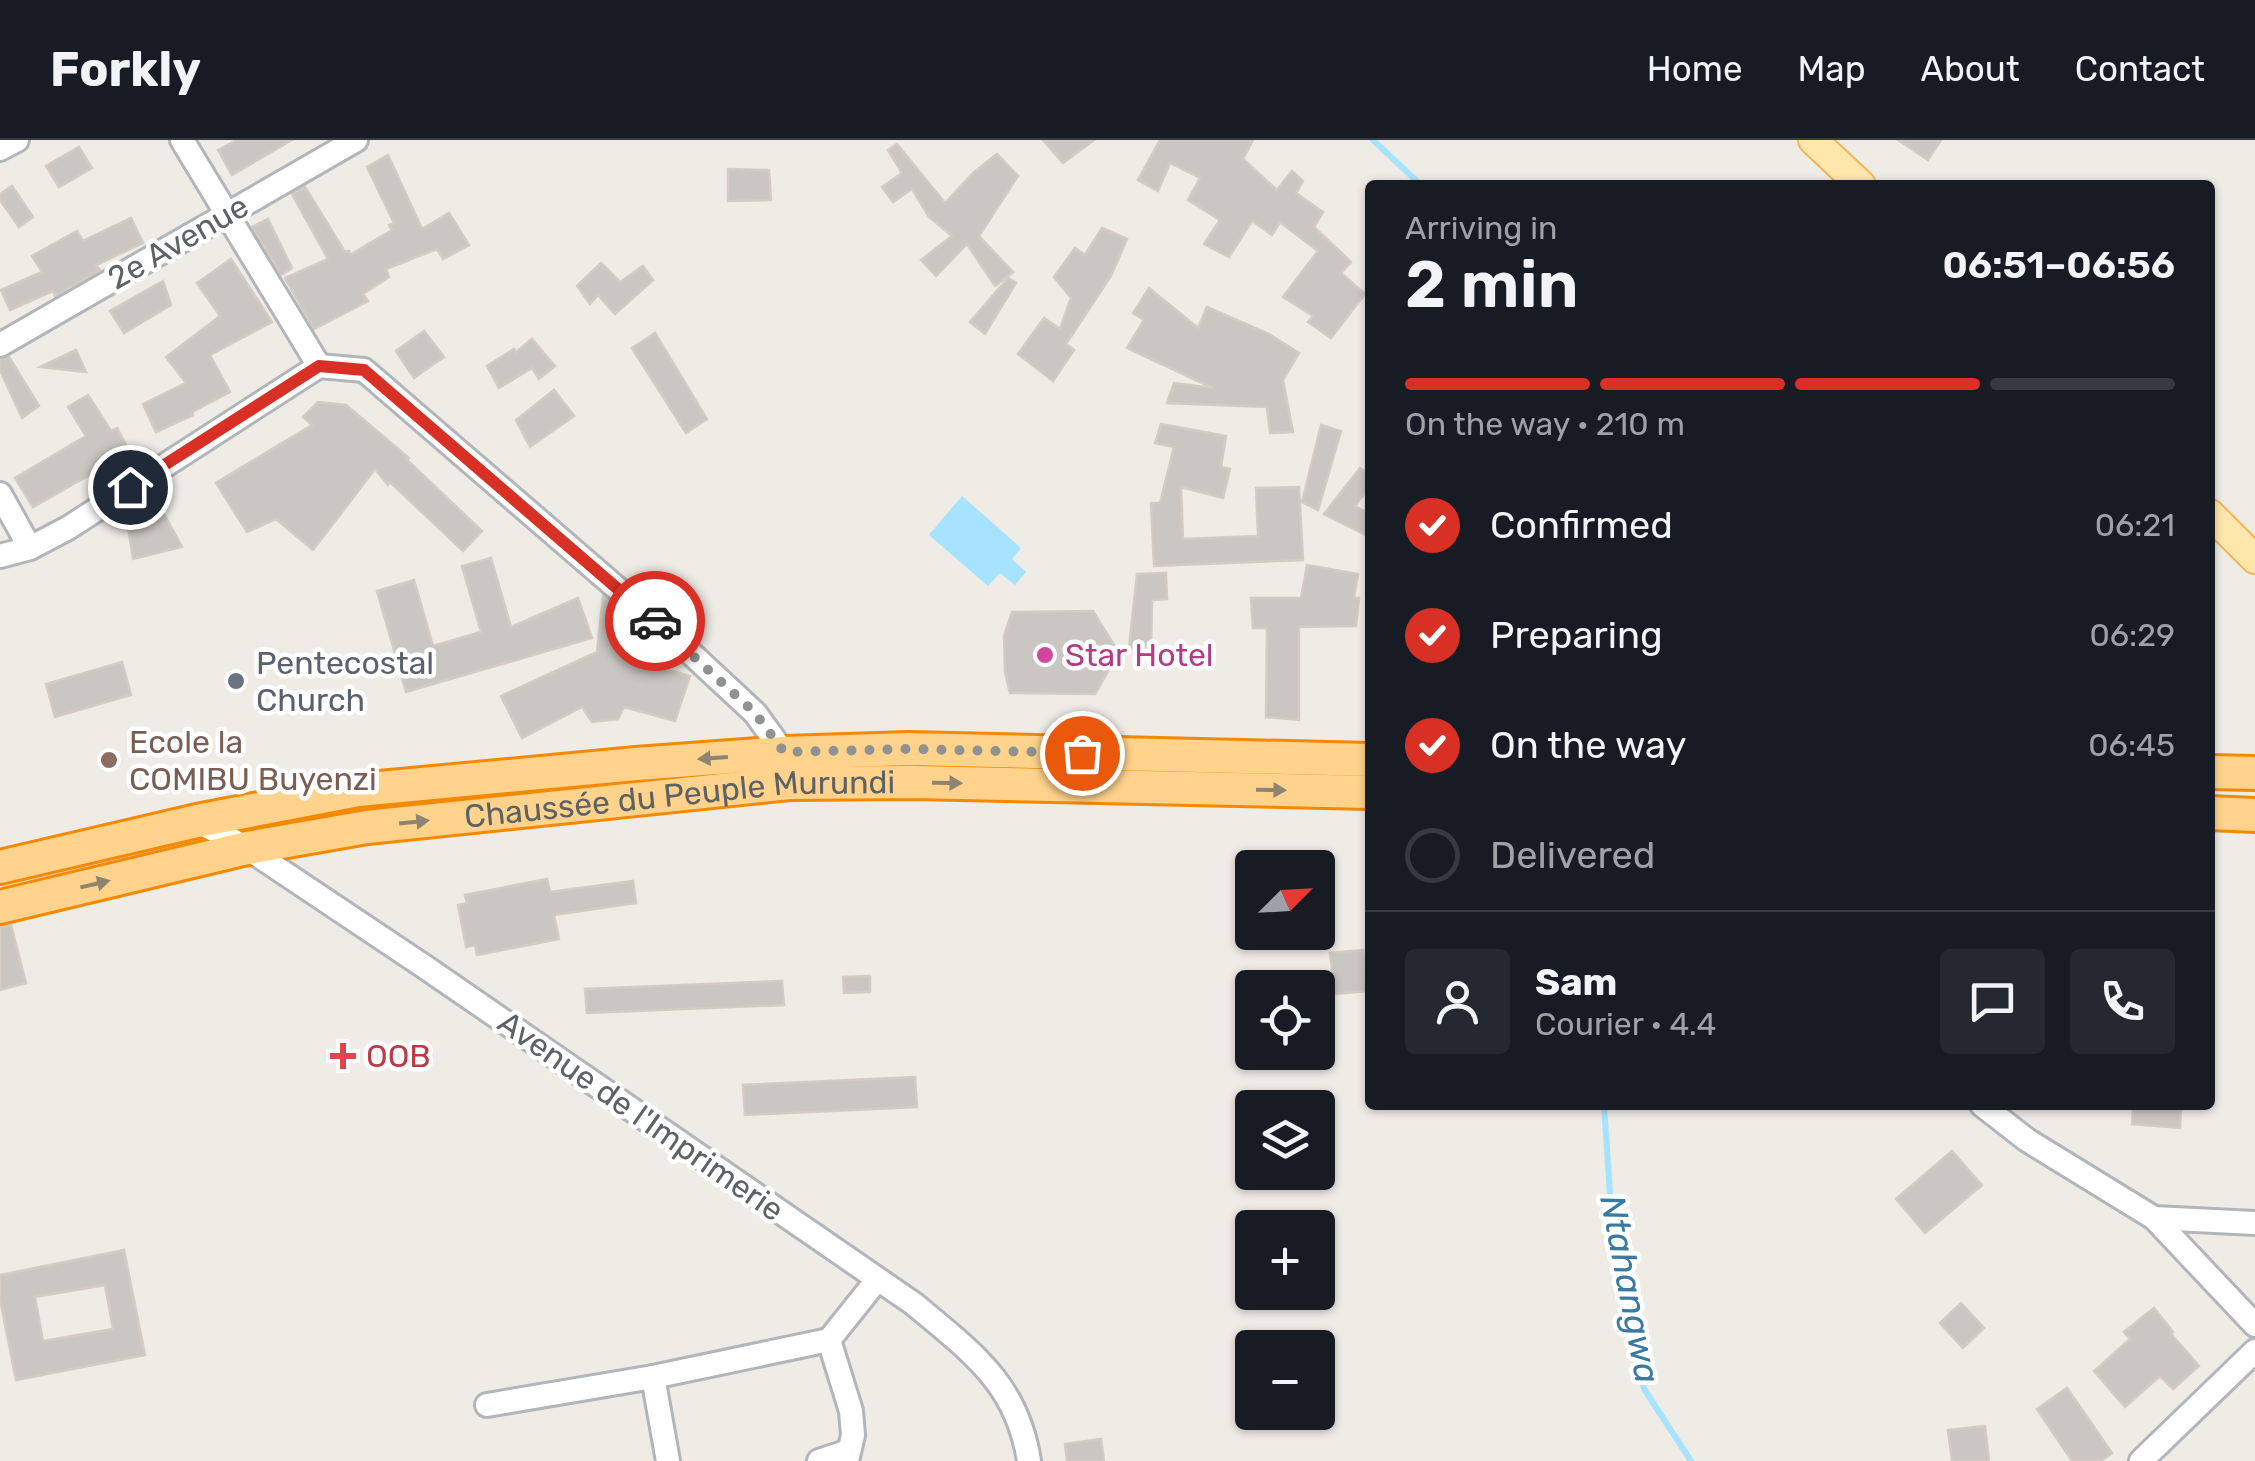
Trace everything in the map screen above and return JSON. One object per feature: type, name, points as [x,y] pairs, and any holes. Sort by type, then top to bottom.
[{"type":"highway","name":"Chaussée du Peuple Murundi","points":[[0,906],[247,848],[367,827],[928,750],[1365,760]]},
{"type":"highway","name":"Chaussée du Peuple Murundi","points":[[0,867],[197,821],[358,790],[787,768],[914,782],[1365,792]]},
{"type":"highway","points":[[2215,772],[2255,773]]},
{"type":"highway","points":[[2215,813],[2255,815]]},
{"type":"main road","points":[[1813,140],[1856,180]]},
{"type":"main road","points":[[2215,519],[2255,558]]},
{"type":"street","points":[[0,149],[17,140]]},
{"type":"street","points":[[182,140],[319,366]]},
{"type":"street","name":"2e Avenue","points":[[0,345],[356,140]]},
{"type":"street","points":[[0,556],[30,548],[68,528],[319,366],[364,370],[670,634],[755,713],[787,768]]},
{"type":"street","points":[[0,494],[30,548]]},
{"type":"street","name":"Avenue de l'Imprimerie","points":[[197,821],[247,848],[424,967],[914,1304],[987,1366],[1020,1418],[1029,1461]]},
{"type":"street","points":[[1988,1110],[2027,1140],[2154,1218],[2255,1324]]},
{"type":"street","points":[[2154,1218],[2255,1223]]},
{"type":"street","points":[[487,1405],[830,1340],[877,1280]]},
{"type":"street","points":[[820,1461],[847,1457],[853,1435],[851,1411],[830,1340]]},
{"type":"street","points":[[2140,1461],[2255,1351]]},
{"type":"street","points":[[653,1376],[668,1461]]},
{"type":"water","points":[[962,496],[1021,548],[1012,559],[1026,572],[1015,585],[1000,573],[988,586],[929,535]]},
{"type":"building","points":[[237,140],[292,140],[232,175],[218,150]]},
{"type":"building","points":[[1043,140],[1094,140],[1063,163]]},
{"type":"building","points":[[1160,140],[1253,140],[1243,159],[1277,190],[1292,171],[1303,181],[1296,193],[1323,212],[1314,227],[1351,262],[1341,273],[1365,294],[1331,338],[1308,322],[1313,316],[1283,297],[1318,251],[1280,222],[1272,235],[1252,221],[1229,257],[1204,244],[1220,220],[1188,200],[1200,178],[1170,163],[1158,191],[1138,180]]},
{"type":"building","points":[[1898,140],[1941,140],[1928,160]]},
{"type":"building","points":[[897,144],[945,203],[997,154],[1018,176],[979,236],[1013,272],[995,286],[967,244],[936,276],[921,260],[952,236],[929,217],[912,189],[893,202],[882,187],[902,173],[888,150]]},
{"type":"building","points":[[79,147],[92,168],[59,187],[46,166]]},
{"type":"building","points":[[388,155],[422,229],[449,213],[469,245],[443,259],[437,249],[386,269],[389,277],[363,294],[368,301],[314,329],[285,278],[328,259],[292,194],[305,187],[350,255],[392,230],[389,225],[394,223],[367,167]]},
{"type":"building","points":[[728,169],[769,170],[771,200],[728,201]]},
{"type":"building","points":[[12,186],[33,217],[19,227],[0,200],[0,194]]},
{"type":"building","points":[[131,218],[143,243],[96,265],[100,270],[55,296],[53,291],[10,310],[1,290],[42,272],[32,256],[77,231],[83,241]]},
{"type":"building","points":[[268,219],[292,268],[281,275],[252,227]]},
{"type":"building","points":[[1102,228],[1127,239],[1111,276],[1066,344],[1074,350],[1053,381],[1018,354],[1044,318],[1060,329],[1071,298],[1054,277],[1075,248],[1085,255]]},
{"type":"building","points":[[231,259],[272,322],[210,355],[230,392],[156,432],[143,404],[186,383],[166,357],[220,316],[197,283]]},
{"type":"building","points":[[601,263],[620,282],[643,266],[653,280],[615,314],[598,295],[590,304],[577,286]]},
{"type":"building","points":[[1008,278],[1016,283],[985,334],[970,322]]},
{"type":"building","points":[[163,281],[171,305],[124,333],[110,311]]},
{"type":"building","points":[[1149,288],[1198,328],[1207,307],[1269,334],[1299,353],[1283,380],[1293,432],[1270,433],[1267,407],[1167,403],[1174,383],[1213,388],[1127,348],[1144,320],[1133,313]]},
{"type":"building","points":[[424,331],[444,357],[414,378],[396,351]]},
{"type":"building","points":[[655,333],[707,419],[686,433],[632,348]]},
{"type":"building","points":[[532,339],[555,366],[539,379],[532,368],[499,388],[487,366]]},
{"type":"building","points":[[76,350],[86,372],[40,367]]},
{"type":"building","points":[[9,357],[39,406],[22,418],[0,370],[0,360]]},
{"type":"building","points":[[554,390],[574,416],[530,447],[516,420]]},
{"type":"building","points":[[88,395],[111,431],[117,428],[130,452],[33,507],[15,478],[86,436],[68,407]]},
{"type":"building","points":[[318,402],[346,405],[409,458],[482,531],[463,551],[375,469],[313,550],[276,519],[247,532],[216,483],[312,425],[303,417]]},
{"type":"building","points":[[1161,424],[1226,436],[1221,467],[1230,469],[1223,498],[1181,487],[1183,539],[1258,536],[1256,488],[1299,487],[1303,560],[1154,566],[1151,503],[1160,503],[1174,447],[1155,443]]},
{"type":"building","points":[[1321,425],[1341,431],[1318,510],[1302,502]]},
{"type":"building","points":[[1360,468],[1365,472],[1365,493],[1355,506],[1365,511],[1365,534],[1324,514]]},
{"type":"building","points":[[158,503],[182,547],[133,559],[127,521]]},
{"type":"building","points":[[491,558],[511,627],[578,598],[592,638],[406,692],[377,591],[414,580],[433,646],[481,632],[462,566]]},
{"type":"building","points":[[1307,565],[1358,574],[1354,598],[1359,598],[1356,626],[1299,627],[1299,720],[1266,717],[1267,628],[1253,628],[1251,598],[1301,598]]},
{"type":"building","points":[[1166,573],[1167,599],[1152,600],[1151,649],[1129,648],[1137,574]]},
{"type":"building","points":[[603,596],[657,644],[648,664],[690,676],[675,721],[624,707],[618,719],[592,722],[582,707],[522,738],[501,696],[597,652]]},
{"type":"building","points":[[1093,611],[1116,648],[1109,648],[1110,668],[1095,694],[1010,693],[1004,636],[1012,612]]},
{"type":"building","points":[[122,662],[131,695],[55,717],[46,684]]},
{"type":"building","points":[[547,879],[550,892],[633,881],[636,903],[554,915],[559,939],[477,955],[475,945],[466,947],[458,905],[467,903],[465,895]]},
{"type":"building","points":[[11,925],[26,983],[0,990],[0,926]]},
{"type":"building","points":[[1363,950],[1365,991],[1335,994],[1330,953]]},
{"type":"building","points":[[870,976],[870,992],[844,993],[843,977]]},
{"type":"building","points":[[782,981],[784,1005],[587,1013],[585,989]]},
{"type":"building","points":[[915,1077],[917,1107],[745,1115],[743,1085]]},
{"type":"building","points":[[2133,1110],[2181,1110],[2180,1128],[2132,1124]]},
{"type":"building","points":[[1952,1151],[1982,1185],[1925,1233],[1896,1199]]},
{"type":"building","points":[[124,1250],[145,1355],[16,1380],[0,1299],[0,1275]],"holes":[[[105,1285],[113,1329],[43,1341],[35,1297]]]},
{"type":"building","points":[[1961,1303],[1984,1328],[1963,1348],[1940,1323]]},
{"type":"building","points":[[2154,1308],[2199,1366],[2173,1389],[2160,1376],[2125,1407],[2094,1371],[2130,1339],[2124,1332]]},
{"type":"building","points":[[2067,1388],[2112,1453],[2101,1461],[2072,1461],[2037,1409]]},
{"type":"building","points":[[1985,1426],[1989,1461],[1952,1461],[1948,1430]]},
{"type":"building","points":[[1101,1439],[1104,1461],[1067,1461],[1065,1444]]},
{"type":"waterway","name":"Ntahangwa","points":[[1373,140],[1416,180]]},
{"type":"waterway","name":"Ntahangwa","points":[[1604,1110],[1613,1239],[1644,1389],[1691,1461]]},
{"type":"way so far","points":[[655,621],[755,713],[784,752],[909,749],[1082,753]]},
{"type":"place","name":"Star Hotel","points":[[1045,655]]},
{"type":"place","name":"Pentecostal Church","points":[[236,681]]},
{"type":"place","name":"Ecole la COMIBU Buyenzi","points":[[109,760]]},
{"type":"place","name":"OOB","points":[[343,1056]]},
{"type":"route","points":[[130,487],[319,366],[364,370],[655,621]]}]
